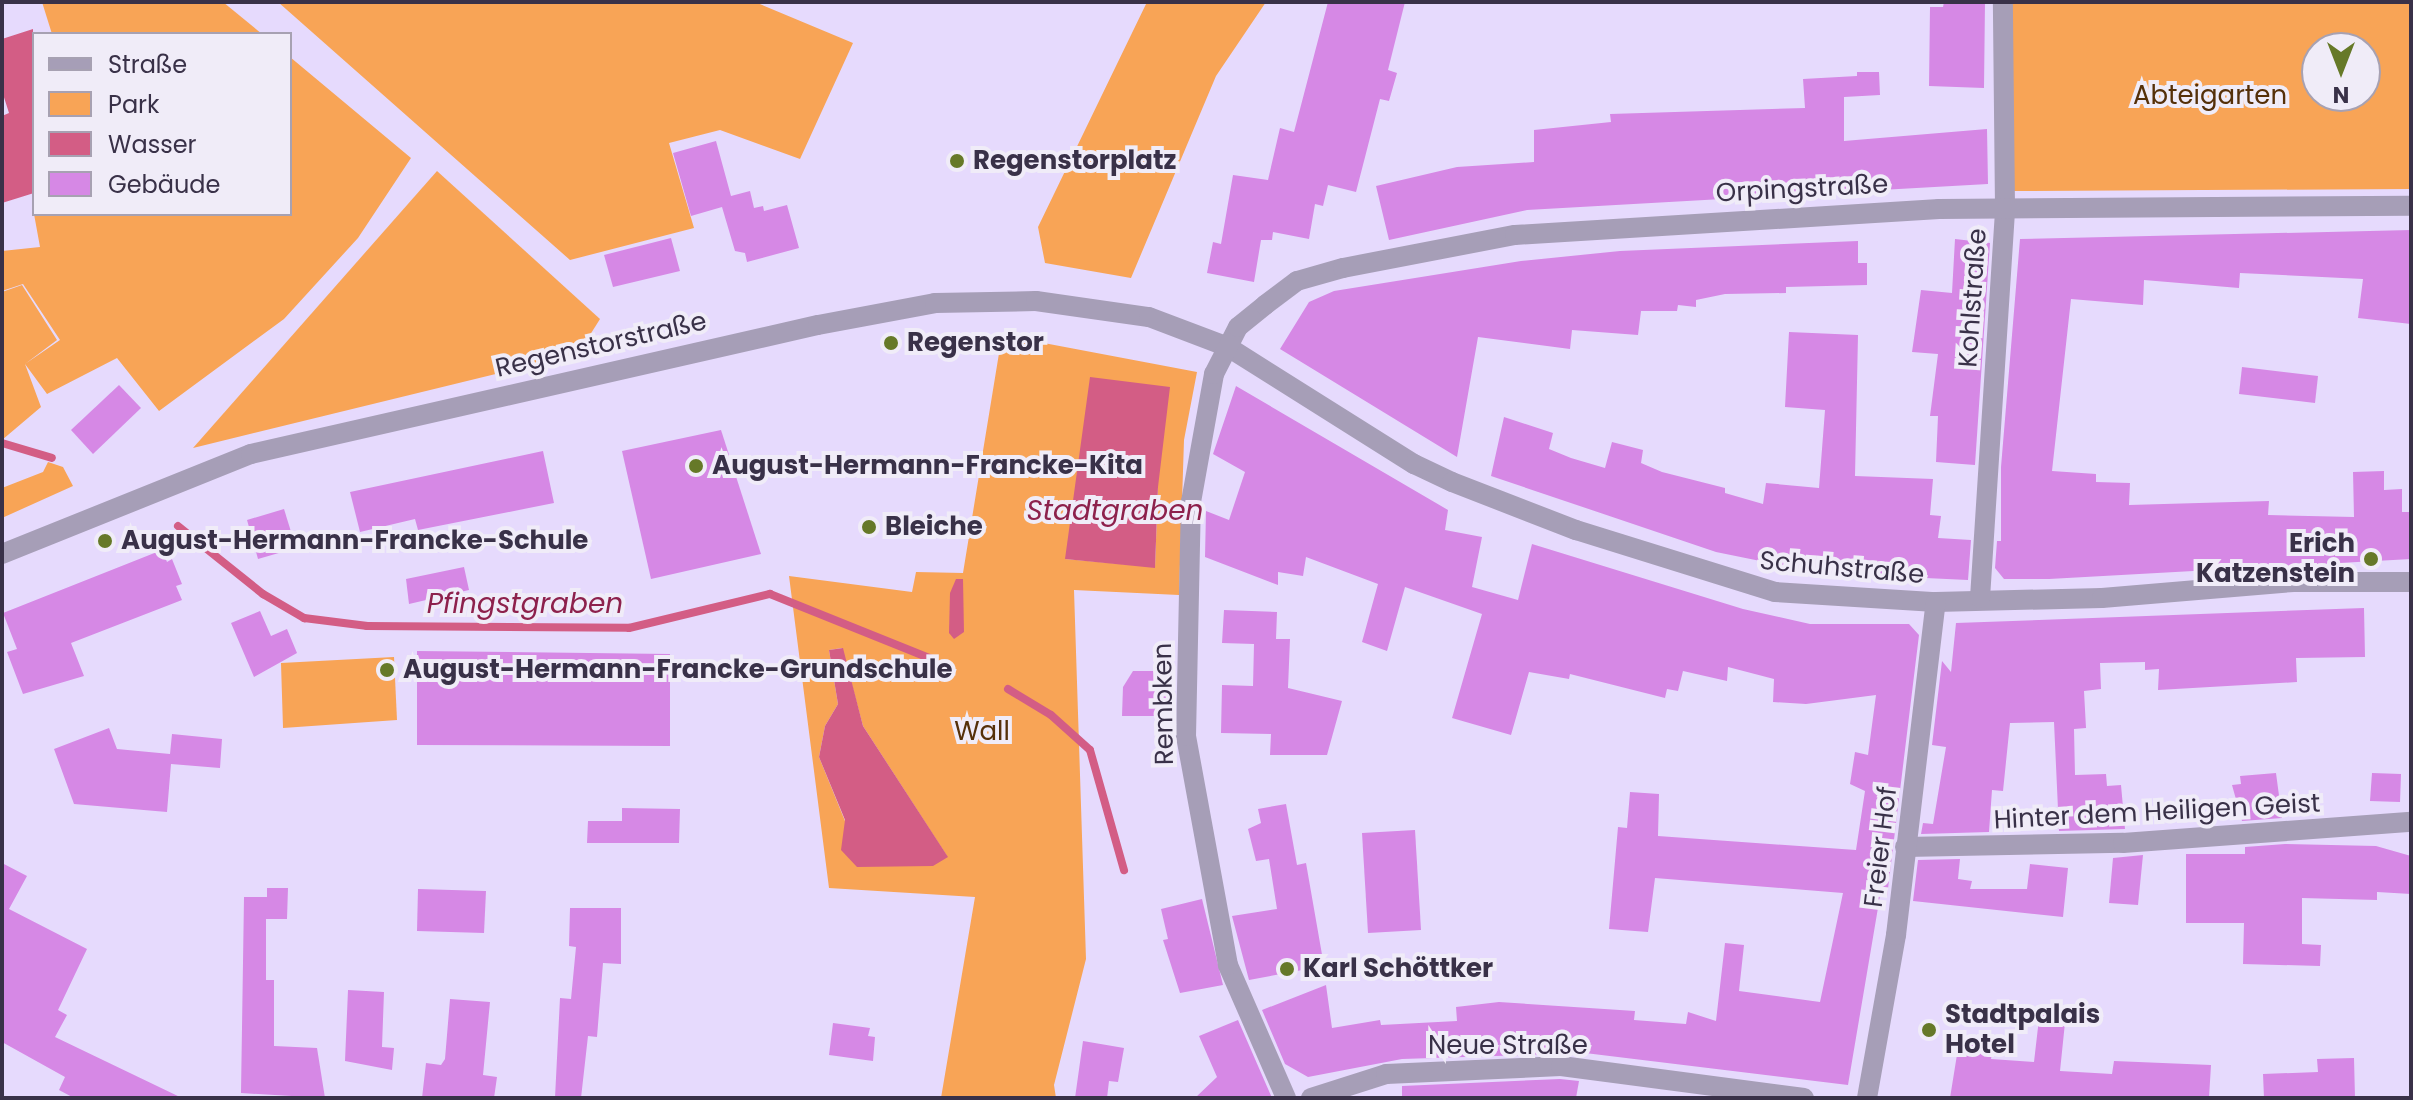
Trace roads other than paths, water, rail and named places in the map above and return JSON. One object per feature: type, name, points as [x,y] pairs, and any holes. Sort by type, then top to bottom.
[{"type":"street","name":"Kohlstraße","points":[[1980,598],[2005,207],[2003,2]]},
{"type":"street","name":"Orpingstraße","points":[[1228,347],[1238,327],[1297,281],[1515,235],[1796,214],[2005,207],[2411,206]]},
{"type":"street","name":"Regenstorstraße","points":[[2,554],[251,454],[655,359],[935,303],[1067,303],[1149,317],[1228,347]]},
{"type":"street","name":"Schuhstraße","points":[[1228,347],[1414,464],[1576,530],[1775,592],[1936,602],[1980,598],[2102,598],[2293,582],[2411,582]]},
{"type":"street","name":"Rembken","points":[[1228,347],[1214,374],[1191,502],[1186,736],[1228,965],[1286,1098]]},
{"type":"street","name":"Freier Hof","points":[[1867,1098],[1896,935],[1936,602]]},
{"type":"street","name":"Hinter dem Heiligen Geist","points":[[1905,847],[2123,843],[2411,822]]},
{"type":"street","name":"Neue Straße","points":[[1311,1098],[1386,1074],[1561,1066],[1804,1098]]},
{"type":"water","points":[[33,29],[32,194],[2,203],[2,116],[9,113],[2,91],[2,39]]},
{"type":"water","name":"Stadtgraben","points":[[1090,377],[1170,387],[1158,487],[1155,568],[1065,559]]},
{"type":"water","points":[[956,579],[963,579],[964,632],[954,639],[949,633],[950,593]]},
{"type":"water","points":[[843,648],[863,726],[948,857],[933,866],[857,867],[841,850],[845,820],[819,757],[825,726],[838,704],[829,650]]},
{"type":"waterway","name":"Pfingstgraben","points":[[2,443],[52,458]]},
{"type":"waterway","name":"Pfingstgraben","points":[[178,526],[263,594],[304,618],[367,626],[629,628],[770,594],[934,660]]},
{"type":"waterway","name":"Pfingstgraben","points":[[1008,689],[1051,715],[1090,750],[1124,870]]},
{"type":"place","name":"Regenstorplatz","points":[[957,161]]},
{"type":"place","name":"Regenstor","points":[[891,343]]},
{"type":"place","name":"August-Hermann-Francke-Kita","points":[[696,466]]},
{"type":"place","name":"Bleiche","points":[[869,527]]},
{"type":"place","name":"August-Hermann-Francke-Schule","points":[[105,541]]},
{"type":"place","name":"Erich Katzenstein","points":[[2371,559]]},
{"type":"place","name":"August-Hermann-Francke-Grundschule","points":[[387,670]]},
{"type":"place","name":"Karl Schöttker","points":[[1287,969]]},
{"type":"place","name":"Stadtpalais Hotel","points":[[1929,1030]]},
{"type":"park label","name":"Abteigarten","points":[[2210,96]]},
{"type":"park label","name":"Wall","points":[[982,732]]}]
